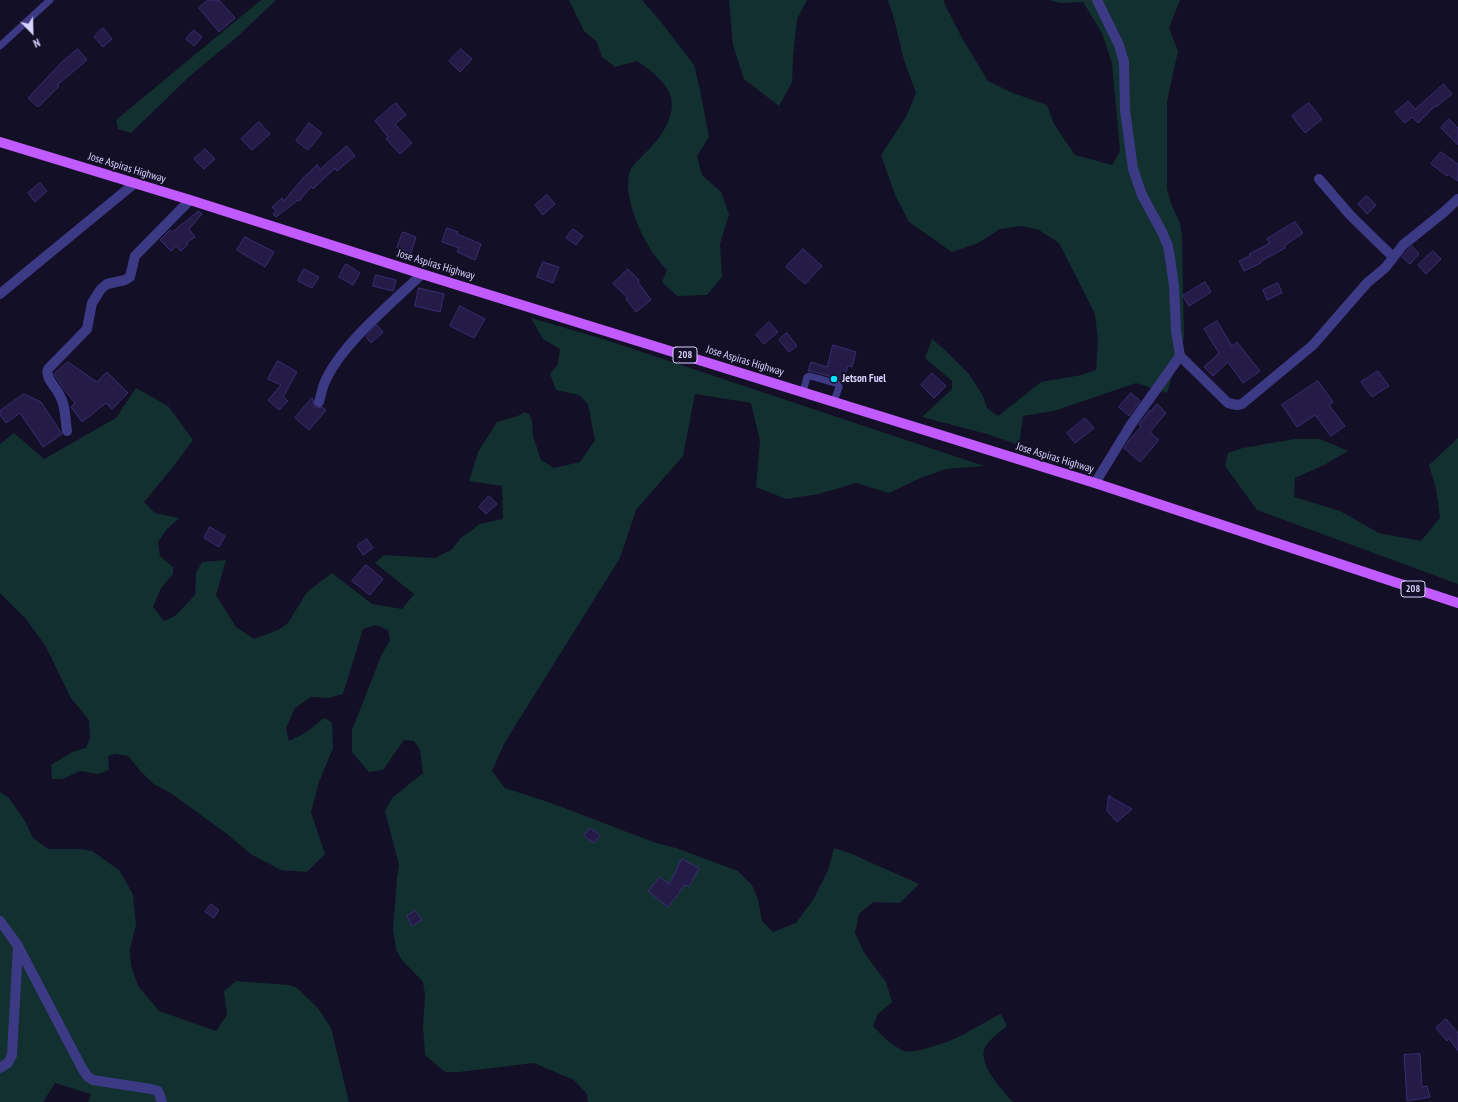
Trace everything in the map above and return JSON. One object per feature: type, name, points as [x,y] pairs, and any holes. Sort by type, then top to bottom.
[{"type":"main road","name":"Jose Aspiras Highway","points":[[0,142],[1095,483],[1458,603]]},
{"type":"street","points":[[1097,0],[1119,45],[1124,62],[1125,110],[1133,169],[1142,195],[1168,246],[1174,286],[1176,324],[1180,356],[1228,403],[1233,405],[1240,404],[1313,345],[1367,283],[1381,272],[1403,245],[1458,199]]},
{"type":"street","points":[[1319,179],[1351,216],[1393,257]]},
{"type":"street","points":[[0,294],[135,183]]},
{"type":"street","points":[[67,431],[63,401],[48,377],[48,369],[87,329],[92,303],[101,288],[107,284],[125,280],[130,277],[135,256],[190,200]]},
{"type":"street","points":[[319,402],[324,384],[341,356],[365,329],[422,274]]},
{"type":"street","points":[[1095,483],[1130,426],[1180,356]]},
{"type":"street","points":[[0,921],[18,946],[88,1077],[94,1080],[151,1089],[158,1092],[161,1096],[162,1102]]},
{"type":"street","points":[[0,1068],[8,1063],[12,1055],[18,946]]},
{"type":"lane","points":[[0,46],[50,0]]},
{"type":"lane","points":[[804,392],[807,377],[810,376],[838,384],[839,387],[834,401]]},
{"type":"green space","points":[[261,0],[276,0],[237,37],[191,75],[131,133],[118,129],[116,120]]},
{"type":"green space","points":[[569,0],[642,0],[694,65],[709,137],[697,156],[702,175],[721,192],[729,214],[720,244],[722,277],[707,295],[677,296],[662,282],[667,270],[655,256],[644,238],[631,204],[628,181],[630,171],[665,129],[672,106],[668,90],[654,74],[637,61],[615,67],[602,57],[597,42],[584,31]]},
{"type":"green space","points":[[729,0],[807,0],[797,19],[792,82],[779,106],[744,79],[733,45]]},
{"type":"green space","points":[[888,0],[944,0],[945,5],[962,38],[988,81],[1013,93],[1047,105],[1054,124],[1075,155],[1112,165],[1120,151],[1112,63],[1102,33],[1083,2],[1060,3],[1049,0],[1180,0],[1169,28],[1178,51],[1167,101],[1167,189],[1172,206],[1180,223],[1182,236],[1184,337],[1167,393],[1136,383],[1054,411],[1023,416],[1019,445],[987,434],[922,417],[952,389],[952,381],[925,358],[932,339],[969,374],[983,396],[987,408],[998,416],[1041,382],[1082,375],[1096,370],[1098,341],[1095,314],[1059,243],[1039,230],[1021,226],[1000,229],[978,243],[952,252],[909,222],[895,195],[881,155],[906,117],[916,93],[904,60]]},
{"type":"green space","points":[[531,318],[603,339],[984,466],[946,469],[918,479],[889,493],[856,483],[819,494],[786,499],[756,487],[760,441],[751,403],[695,394],[683,456],[636,510],[620,558],[505,742],[492,771],[505,788],[551,803],[656,843],[676,848],[738,871],[752,885],[758,899],[762,921],[773,932],[796,923],[813,900],[828,870],[834,848],[852,854],[919,884],[900,903],[873,902],[859,914],[855,933],[865,954],[886,982],[892,1002],[878,1014],[873,1026],[883,1037],[895,1046],[908,1052],[929,1048],[950,1041],[1001,1014],[1007,1026],[988,1043],[984,1053],[984,1060],[997,1084],[1013,1102],[588,1102],[587,1094],[574,1080],[534,1063],[459,1072],[445,1072],[425,1055],[423,1026],[425,995],[423,982],[401,959],[396,949],[393,929],[399,865],[385,811],[392,798],[423,773],[420,750],[414,741],[404,740],[383,770],[369,772],[352,752],[352,730],[381,656],[390,640],[388,630],[376,625],[363,629],[343,694],[328,698],[311,697],[295,708],[286,728],[289,741],[305,733],[324,718],[332,722],[333,748],[319,782],[311,812],[325,854],[307,872],[281,870],[252,855],[227,834],[172,794],[154,784],[141,772],[128,756],[115,754],[108,756],[109,770],[98,774],[80,771],[63,779],[52,779],[51,765],[72,752],[86,748],[90,738],[89,720],[71,698],[45,645],[26,619],[0,593],[0,444],[14,433],[44,459],[116,418],[136,388],[168,406],[193,440],[144,502],[155,513],[179,518],[166,530],[158,542],[160,556],[173,567],[173,574],[161,588],[153,607],[164,621],[175,616],[195,595],[196,573],[202,562],[226,560],[216,595],[236,627],[254,639],[278,630],[288,623],[307,592],[332,573],[372,604],[402,609],[414,594],[375,563],[384,555],[435,558],[451,550],[461,538],[480,524],[503,519],[502,486],[469,481],[478,452],[497,422],[518,416],[524,412],[529,414],[532,420],[533,436],[541,460],[554,468],[580,462],[595,440],[588,404],[579,395],[556,390],[550,374],[558,364],[560,349],[543,339]]},
{"type":"green space","points":[[1458,438],[1458,584],[1257,510],[1225,466],[1228,453],[1243,448],[1294,439],[1320,439],[1348,451],[1324,465],[1295,478],[1294,497],[1340,511],[1379,533],[1421,541],[1440,518],[1436,489],[1429,465]]},
{"type":"green space","points":[[0,792],[8,797],[25,821],[33,838],[48,849],[80,849],[92,851],[119,870],[133,894],[136,925],[130,949],[131,965],[138,986],[159,1011],[216,1031],[227,1015],[224,991],[236,981],[289,985],[297,988],[318,1008],[331,1028],[349,1102],[88,1102],[91,1094],[55,1083],[43,1102],[0,1102]]},
{"type":"building","points":[[208,0],[219,0],[235,18],[219,32],[199,8]]},
{"type":"building","points":[[103,28],[112,39],[103,47],[94,37]]},
{"type":"building","points":[[194,30],[202,37],[194,46],[186,39]]},
{"type":"building","points":[[78,49],[87,60],[57,85],[59,86],[38,107],[28,98],[61,63]]},
{"type":"building","points":[[461,49],[472,59],[460,72],[449,61]]},
{"type":"building","points":[[1444,84],[1452,94],[1436,107],[1435,106],[1418,123],[1412,117],[1405,123],[1395,112],[1408,101],[1415,109]]},
{"type":"building","points":[[396,103],[406,115],[395,124],[412,143],[400,154],[386,139],[388,137],[375,121]]},
{"type":"building","points":[[1309,103],[1322,119],[1305,133],[1292,116]]},
{"type":"building","points":[[1449,119],[1458,128],[1458,145],[1441,128]]},
{"type":"building","points":[[259,122],[270,134],[252,150],[241,139]]},
{"type":"building","points":[[309,123],[322,133],[308,150],[296,141]]},
{"type":"building","points":[[347,146],[355,156],[337,171],[335,168],[313,189],[311,187],[299,201],[298,200],[276,217],[273,214],[276,211],[272,207],[282,198],[284,201],[303,178],[317,165],[320,169]]},
{"type":"building","points":[[205,149],[215,159],[204,169],[194,159]]},
{"type":"building","points":[[1441,152],[1458,164],[1458,181],[1448,174],[1447,176],[1431,164]]},
{"type":"building","points":[[40,183],[47,191],[35,202],[28,193]]},
{"type":"building","points":[[547,195],[555,204],[543,215],[535,205]]},
{"type":"building","points":[[1367,196],[1376,205],[1367,214],[1358,204]]},
{"type":"building","points":[[199,211],[202,214],[189,229],[195,237],[186,243],[188,244],[181,251],[176,246],[171,251],[160,240],[170,230],[172,232]]},
{"type":"building","points":[[1295,222],[1303,233],[1284,246],[1285,248],[1260,262],[1261,263],[1244,271],[1239,261],[1270,243],[1267,239]]},
{"type":"building","points":[[447,228],[481,244],[475,260],[457,252],[459,248],[442,242]]},
{"type":"building","points":[[573,229],[583,236],[576,245],[566,238]]},
{"type":"building","points":[[403,232],[416,237],[411,253],[397,248]]},
{"type":"building","points":[[245,237],[274,252],[265,267],[237,250]]},
{"type":"building","points":[[1412,246],[1419,254],[1410,264],[1402,257]]},
{"type":"building","points":[[803,249],[822,266],[805,284],[786,267]]},
{"type":"building","points":[[1433,251],[1441,259],[1426,274],[1418,265]]},
{"type":"building","points":[[543,262],[559,267],[553,283],[537,277]]},
{"type":"building","points":[[346,264],[360,273],[353,285],[339,277]]},
{"type":"building","points":[[304,269],[319,277],[312,288],[298,281]]},
{"type":"building","points":[[628,269],[639,280],[638,282],[651,300],[636,312],[626,299],[628,298],[613,284]]},
{"type":"building","points":[[376,275],[396,280],[393,291],[373,286]]},
{"type":"building","points":[[1205,282],[1211,292],[1189,306],[1183,296]]},
{"type":"building","points":[[1278,283],[1282,293],[1267,300],[1263,290]]},
{"type":"building","points":[[419,288],[444,294],[440,312],[415,306]]},
{"type":"building","points":[[460,306],[485,319],[474,338],[450,326]]},
{"type":"building","points":[[1217,321],[1232,346],[1237,342],[1260,371],[1243,383],[1228,362],[1213,376],[1204,367],[1219,353],[1204,329]]},
{"type":"building","points":[[769,322],[778,332],[764,344],[756,335]]},
{"type":"building","points":[[377,325],[383,332],[371,343],[366,337]]},
{"type":"building","points":[[787,333],[797,346],[789,352],[779,340]]},
{"type":"building","points":[[833,345],[856,352],[852,367],[848,366],[843,382],[839,379],[808,371],[811,362],[827,367]]},
{"type":"building","points":[[278,361],[297,372],[283,397],[288,401],[279,410],[268,400],[281,385],[268,379]]},
{"type":"building","points":[[68,362],[97,382],[107,372],[128,393],[112,409],[106,403],[82,422],[71,407],[75,403],[54,374]]},
{"type":"building","points":[[1378,371],[1389,386],[1372,397],[1361,382]]},
{"type":"building","points":[[932,373],[946,386],[934,398],[921,385]]},
{"type":"building","points":[[1318,381],[1333,402],[1329,405],[1345,426],[1331,436],[1315,415],[1297,427],[1282,405]]},
{"type":"building","points":[[1131,393],[1140,401],[1129,416],[1119,407]]},
{"type":"building","points":[[24,394],[41,402],[62,434],[43,447],[20,413],[6,423],[0,415],[0,411]]},
{"type":"building","points":[[312,398],[315,407],[322,407],[326,410],[309,430],[295,418]]},
{"type":"building","points":[[1157,404],[1166,413],[1150,432],[1159,440],[1140,462],[1124,448],[1141,427],[1139,425],[1150,410],[1151,411]]},
{"type":"building","points":[[1085,418],[1094,428],[1075,443],[1067,433]]},
{"type":"building","points":[[489,496],[497,504],[486,514],[479,507]]},
{"type":"building","points":[[210,527],[225,536],[219,547],[204,538]]},
{"type":"building","points":[[367,539],[373,548],[363,555],[357,546]]},
{"type":"building","points":[[366,565],[383,579],[370,595],[352,581]]},
{"type":"building","points":[[1109,796],[1132,809],[1117,822],[1107,811]]},
{"type":"building","points":[[590,828],[600,835],[594,843],[584,836]]},
{"type":"building","points":[[682,859],[699,868],[689,887],[685,885],[668,907],[648,891],[660,877],[669,884]]},
{"type":"building","points":[[211,904],[219,910],[214,918],[205,912]]},
{"type":"building","points":[[416,911],[422,920],[412,926],[407,916]]},
{"type":"building","points":[[1446,1019],[1458,1033],[1458,1051],[1449,1038],[1447,1041],[1436,1028]]},
{"type":"building","points":[[1420,1054],[1422,1087],[1427,1086],[1430,1097],[1407,1101],[1404,1055]]},
{"type":"place","name":"Jetson Fuel","points":[[834,379]]}]
